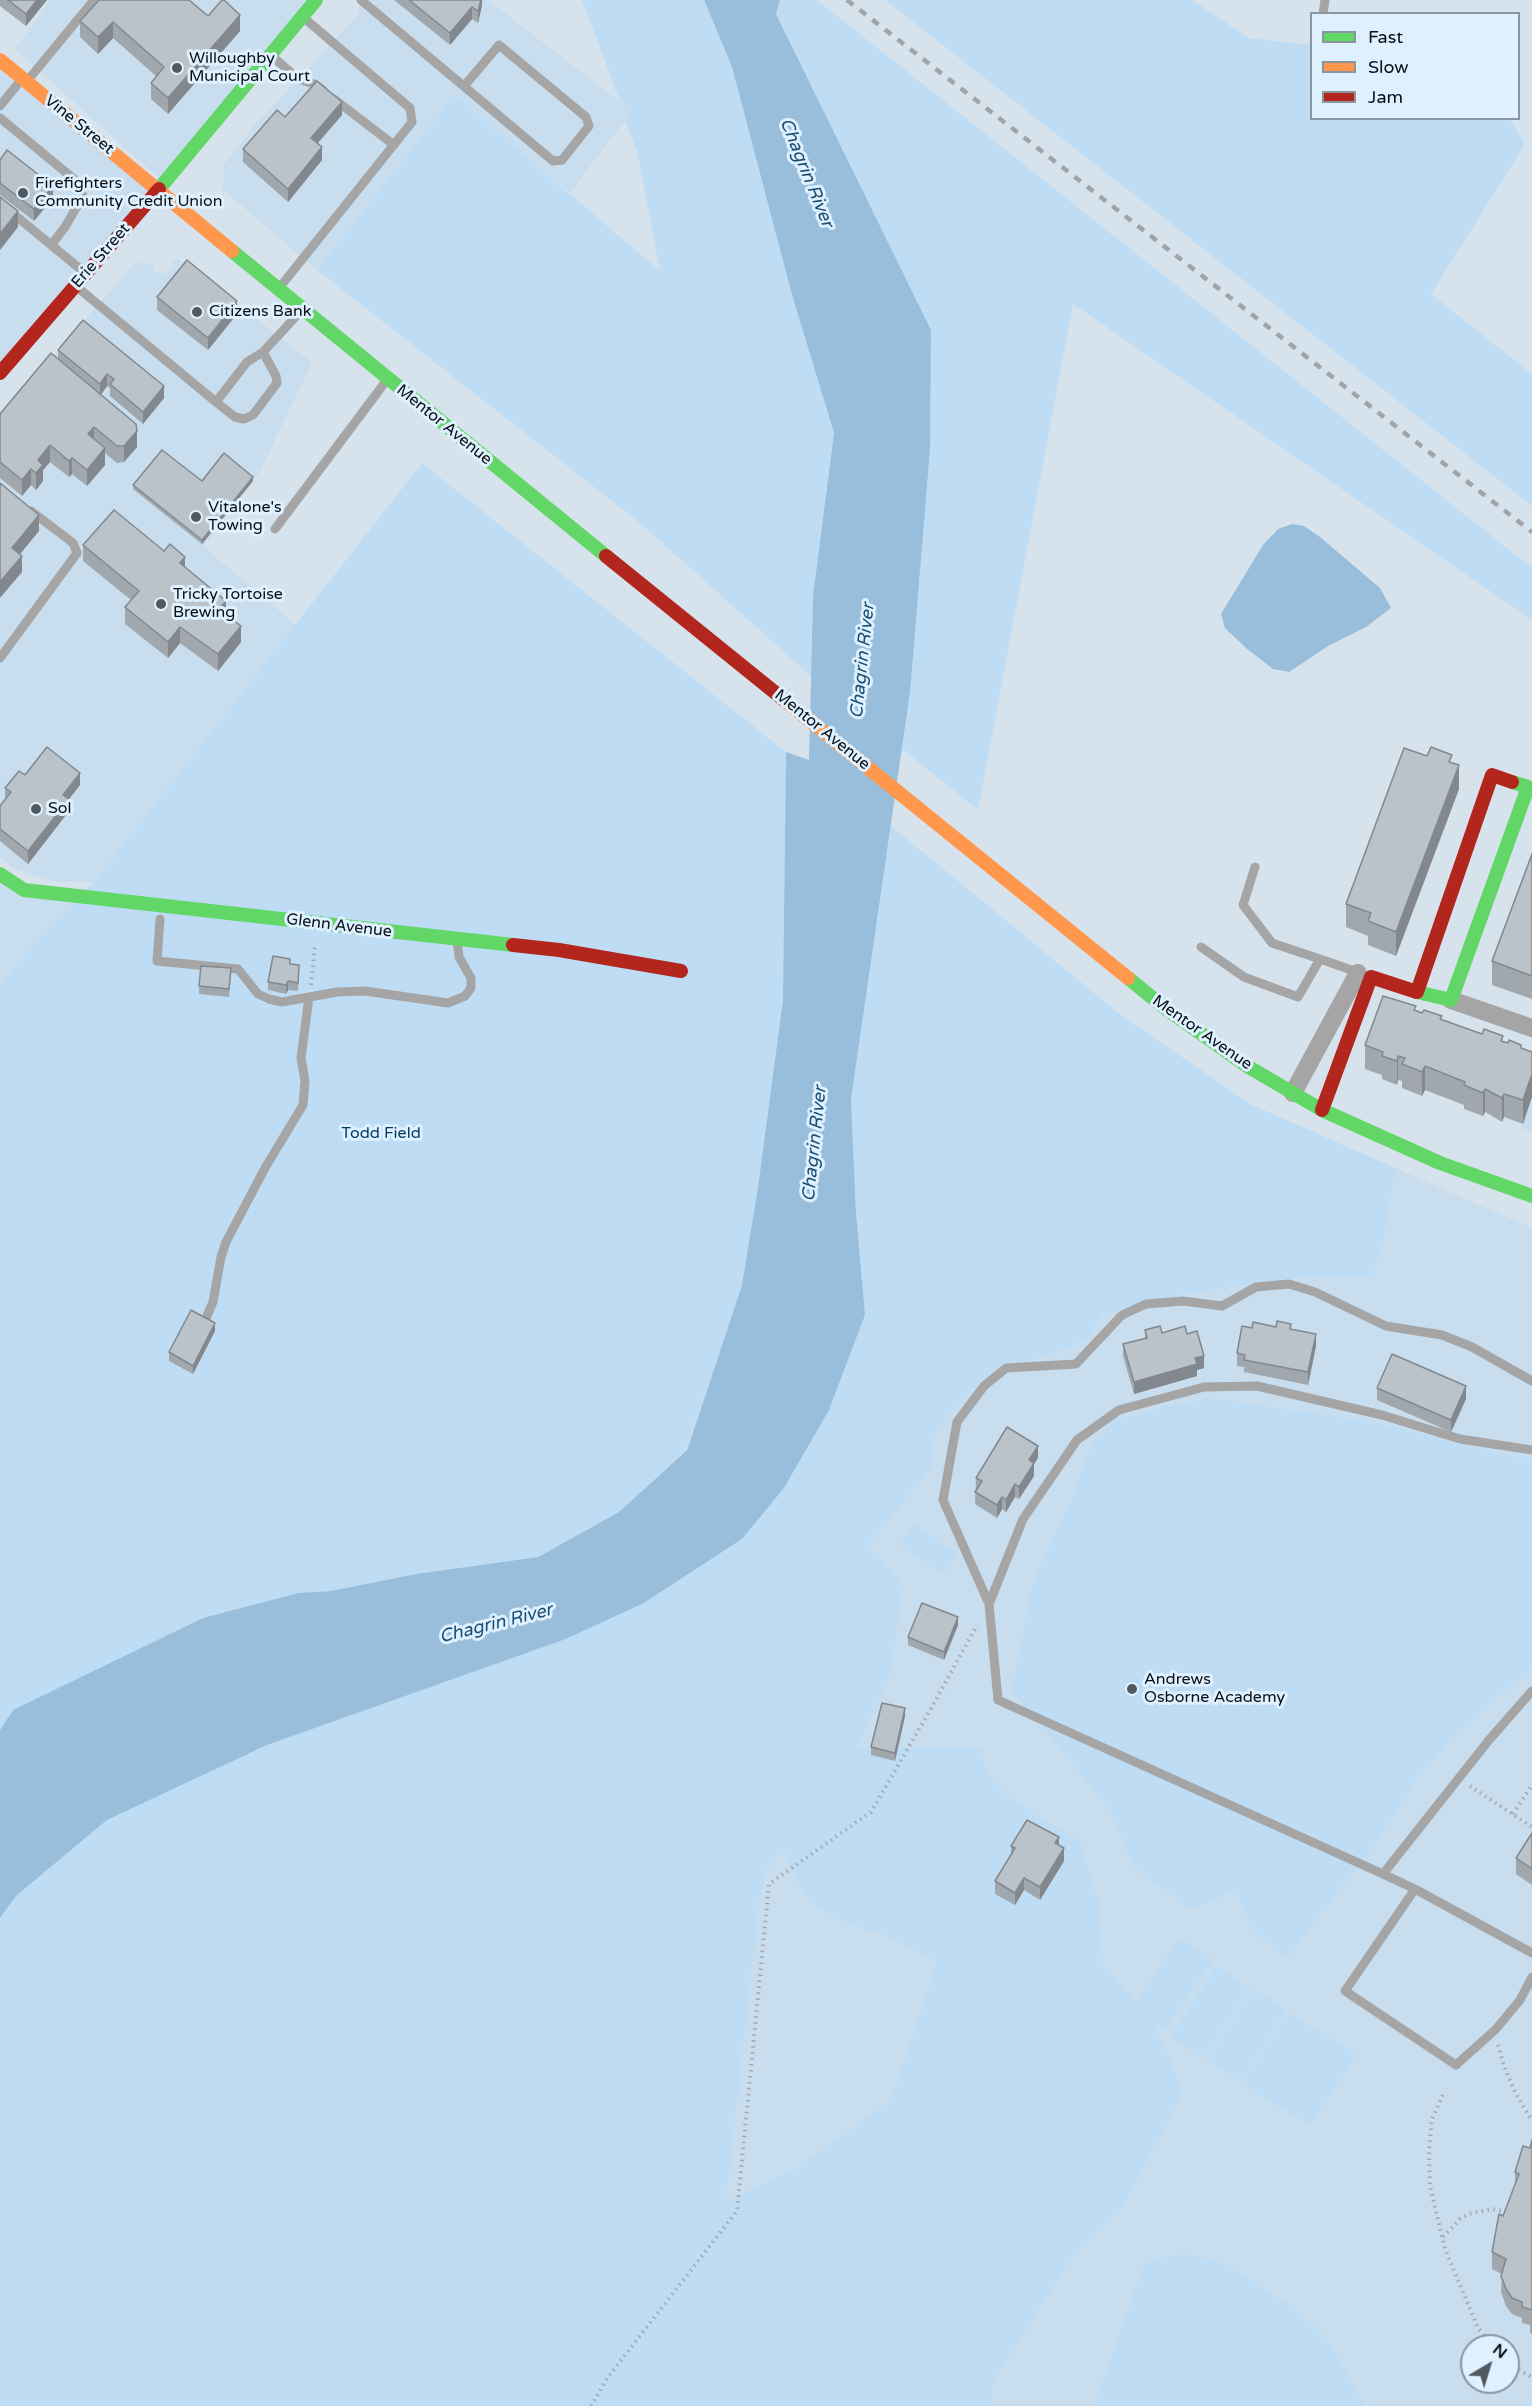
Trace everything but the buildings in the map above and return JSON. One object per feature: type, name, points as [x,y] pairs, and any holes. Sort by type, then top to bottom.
[{"type":"main road","name":"Erie Street","points":[[0,373],[159,189],[316,0]]},
{"type":"main road","name":"Vine Street","points":[[0,60],[159,189]]},
{"type":"main road","name":"Mentor Avenue","points":[[159,189],[388,379],[1165,1008],[1247,1066],[1322,1110],[1440,1163],[1532,1196]]},
{"type":"main road","points":[[1322,1110],[1364,975],[1417,992],[1451,1000],[1530,788],[1492,775],[1417,992]]},
{"type":"main road","name":"Glenn Avenue","points":[[0,874],[24,890],[559,950],[681,971]]},
{"type":"street","points":[[1293,1094],[1364,975]]},
{"type":"street","points":[[1451,1000],[1532,1028]]},
{"type":"lane","points":[[0,106],[73,28],[79,17],[94,0]]},
{"type":"lane","points":[[361,0],[553,161],[562,160],[589,126],[586,117],[499,45],[465,85]]},
{"type":"lane","points":[[279,289],[412,122],[410,108],[302,17]]},
{"type":"lane","points":[[271,55],[298,79],[314,84],[394,145]]},
{"type":"lane","points":[[0,118],[74,180],[83,196],[52,244]]},
{"type":"lane","points":[[0,203],[86,273]]},
{"type":"lane","points":[[75,286],[235,417],[244,419],[253,415],[277,383],[276,376],[262,352]]},
{"type":"lane","points":[[216,402],[248,362],[262,352],[303,309]]},
{"type":"lane","points":[[275,529],[388,379]]},
{"type":"lane","points":[[0,658],[77,553],[73,543],[23,505]]},
{"type":"lane","points":[[1255,867],[1243,905],[1272,942],[1364,975]]},
{"type":"lane","points":[[160,919],[157,961],[238,969],[258,994],[282,1002],[337,992],[365,992],[448,1003],[465,996],[471,988],[471,978],[459,957],[457,940]]},
{"type":"lane","points":[[1201,947],[1244,977],[1298,997],[1320,958]]},
{"type":"lane","points":[[203,1325],[213,1302],[226,1242],[265,1168],[303,1104],[304,1081],[301,1058],[309,998]]},
{"type":"lane","points":[[1532,1382],[1462,1343],[1442,1335],[1386,1326],[1315,1292],[1289,1284],[1256,1287],[1222,1306],[1183,1301],[1146,1304],[1122,1315],[1076,1365],[1006,1368],[984,1386],[957,1422],[943,1500],[989,1604],[998,1700],[1415,1888],[1532,1953]]},
{"type":"lane","points":[[989,1604],[1023,1519],[1077,1440],[1119,1410],[1204,1387],[1257,1386],[1382,1416],[1460,1439],[1532,1450]]},
{"type":"lane","points":[[1383,1874],[1532,1691]]},
{"type":"lane","points":[[1415,1888],[1345,1991],[1456,2066],[1492,2033],[1520,2000],[1532,1977]]},
{"type":"path","points":[[309,998],[318,924]]},
{"type":"path","points":[[591,2406],[608,2377],[737,2211],[769,1884],[871,1812],[933,1707],[989,1604]]},
{"type":"path","points":[[1459,1778],[1532,1827]]},
{"type":"path","points":[[1513,1814],[1532,1785]]},
{"type":"path","points":[[1492,2033],[1515,2091],[1532,2121]]},
{"type":"path","points":[[1443,2095],[1432,2119],[1429,2150],[1430,2186],[1445,2249],[1478,2328],[1483,2334]]},
{"type":"path","points":[[1442,2238],[1460,2219],[1469,2214],[1492,2209],[1510,2212]]},
{"type":"shaded area","points":[[50,0],[307,0],[160,179],[15,49]]},
{"type":"shaded area","points":[[360,0],[488,0],[632,111],[570,193],[454,96],[317,270],[223,190],[224,164],[254,126],[358,15]]},
{"type":"shaded area","points":[[0,69],[149,189],[0,365]]},
{"type":"shaded area","points":[[172,259],[178,259],[190,266],[312,363],[260,471],[203,546],[296,625],[93,883],[49,881],[13,867],[0,857],[0,415],[136,262],[146,265],[153,263],[156,272],[162,274],[172,269]]},
{"type":"shaded area","points":[[0,883],[74,902],[33,944],[0,986]]},
{"type":"shaded area","name":"Andrews Osborne Academy","points":[[1121,1015],[1250,1104],[1532,1228],[1532,2406],[478,2406],[513,2263]]},
{"type":"shaded area","points":[[1532,1098],[1532,1133],[1521,1129]]},
{"type":"green space","points":[[582,0],[704,0],[732,67],[792,295],[834,433],[813,596],[811,676],[640,523],[317,270],[454,95],[660,271],[638,155],[625,120],[632,111],[620,101]]},
{"type":"green space","points":[[780,0],[817,0],[1532,568],[1532,620],[1073,304],[978,810],[901,748],[910,692],[930,450],[931,330],[776,14]]},
{"type":"green space","points":[[885,0],[1192,0],[1249,38],[1310,45],[1310,120],[1511,120],[1525,144],[1431,294],[1532,374],[1532,506]]},
{"type":"green space","name":"Todd Field","points":[[422,463],[786,752],[783,1000],[758,1187],[742,1285],[686,1450],[619,1512],[538,1557],[416,1574],[331,1591],[298,1593],[203,1618],[0,1730],[0,986],[33,944],[93,883]]},
{"type":"green space","points":[[890,825],[1121,1015],[1250,1104],[1395,1168],[1383,1243],[1372,1277],[1297,1278],[1180,1294],[1102,1314],[1086,1340],[1030,1362],[1002,1362],[977,1385],[936,1430],[930,1470],[868,1545],[903,1584],[891,1673],[857,1748],[935,1746],[982,1748],[986,1771],[1008,1797],[1080,1841],[1099,1904],[1103,1964],[1136,2002],[1180,1938],[1213,1960],[1166,2030],[1153,2022],[1172,2064],[1182,2094],[1122,2208],[1071,2259],[992,2384],[992,2406],[0,2406],[0,1918],[16,1896],[107,1820],[267,1745],[566,1639],[644,1603],[742,1539],[784,1488],[829,1410],[865,1315],[856,1213],[851,1099]],"holes":[[[784,1851],[804,1896],[835,1919],[888,1937],[937,1962],[891,2100],[798,2167],[726,2202],[759,1902],[766,1870]]]},
{"type":"green space","points":[[1212,1398],[1371,1422],[1516,1457],[1532,1458],[1532,1667],[1453,1738],[1418,1777],[1364,1859],[1286,1959],[1251,1928],[1236,1890],[1192,1910],[1134,1868],[1109,1809],[1012,1691],[1031,1591],[1042,1560],[1072,1499],[1091,1445],[1115,1420],[1165,1406]]},
{"type":"green space","points":[[914,1524],[957,1553],[943,1574],[900,1545]]},
{"type":"green space","points":[[1217,1966],[1250,1988],[1203,2059],[1170,2037]]},
{"type":"green space","points":[[1254,1988],[1287,2010],[1240,2081],[1207,2059]]},
{"type":"green space","points":[[1289,2012],[1357,2055],[1310,2126],[1242,2083]]},
{"type":"green space","points":[[1188,2254],[1219,2261],[1293,2306],[1328,2340],[1365,2406],[1094,2406],[1144,2264],[1162,2257]]},
{"type":"water","name":"Chagrin River","points":[[704,0],[780,0],[776,14],[931,330],[930,450],[910,692],[851,1099],[856,1213],[865,1315],[829,1410],[784,1488],[742,1539],[644,1603],[566,1639],[267,1745],[107,1820],[16,1896],[0,1918],[0,1730],[13,1710],[203,1618],[298,1593],[331,1591],[416,1574],[538,1557],[619,1512],[687,1450],[742,1285],[758,1187],[783,1000],[786,752],[809,760],[813,596],[834,433],[792,295],[732,67]]},
{"type":"water","points":[[1292,524],[1304,526],[1320,537],[1380,588],[1391,608],[1366,627],[1328,646],[1289,672],[1273,669],[1246,648],[1225,628],[1221,614],[1263,545],[1278,529]]},
{"type":"railway","points":[[847,0],[1532,532]]},
{"type":"traffic: fast","points":[[159,189],[316,0]]},
{"type":"traffic: fast","points":[[232,251],[606,556]]},
{"type":"traffic: fast","points":[[1417,992],[1451,1000],[1528,787],[1512,782]]},
{"type":"traffic: fast","points":[[0,874],[24,890],[513,945]]},
{"type":"traffic: fast","points":[[1128,978],[1165,1008],[1247,1066],[1322,1110],[1440,1163],[1532,1196]]},
{"type":"traffic: slow","points":[[0,60],[232,251]]},
{"type":"traffic: slow","points":[[783,699],[1128,978]]},
{"type":"traffic: jam","points":[[0,373],[159,189]]},
{"type":"traffic: jam","points":[[606,556],[783,699]]},
{"type":"traffic: jam","points":[[1322,1110],[1371,977],[1417,992],[1492,775],[1512,782]]},
{"type":"traffic: jam","points":[[513,945],[559,950],[681,971]]},
{"type":"place","name":"Willoughby Municipal Court","points":[[177,68]]},
{"type":"place","name":"Firefighters Community Credit Union","points":[[23,193]]},
{"type":"place","name":"Citizens Bank","points":[[197,312]]},
{"type":"place","name":"Vitalone's Towing","points":[[196,517]]},
{"type":"place","name":"Tricky Tortoise Brewing","points":[[161,604]]},
{"type":"place","name":"Sol","points":[[36,809]]},
{"type":"place","name":"Andrews Osborne Academy","points":[[1132,1689]]}]
